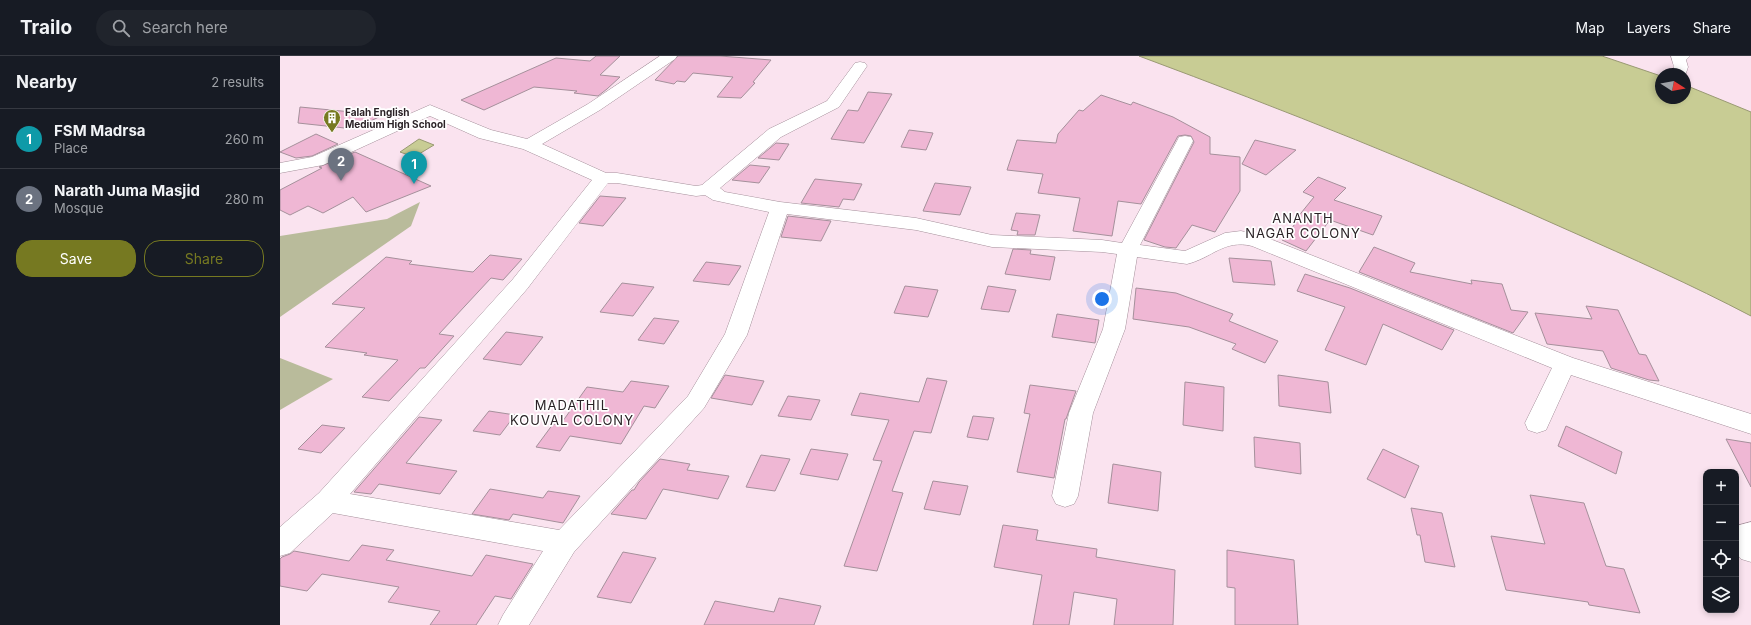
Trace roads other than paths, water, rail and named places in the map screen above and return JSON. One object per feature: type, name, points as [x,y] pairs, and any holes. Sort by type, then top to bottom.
[{"type":"street","points":[[530,145],[594,107],[670,56]]},
{"type":"street","points":[[1681,68],[1678,57],[1682,56]]},
{"type":"street","points":[[280,168],[317,162],[430,110],[485,134],[530,145],[603,178],[617,178],[696,191],[708,189],[775,133],[833,104],[860,66]]},
{"type":"street","points":[[1065,496],[1082,413],[1114,329],[1128,250],[1185,141]]},
{"type":"street","points":[[280,544],[328,501],[520,284],[603,178]]},
{"type":"street","points":[[708,189],[719,196],[780,208],[916,224],[992,241],[1102,246],[1187,258],[1225,239],[1241,237],[1258,241],[1565,364],[1751,424]]},
{"type":"street","points":[[513,625],[564,543],[696,402],[736,335],[780,208]]},
{"type":"street","points":[[1537,423],[1565,364]]},
{"type":"street","points":[[328,501],[564,543]]},
{"type":"street","points":[[1751,534],[1739,537],[1751,550]]},
{"type":"place","name":"Falah English Medium High School","points":[[332,133]]},
{"type":"place","name":"Narath Juma Masjid","points":[[341,181]]},
{"type":"place","name":"FSM Madrsa","points":[[414,184]]},
{"type":"district","name":"ANANTH NAGAR COLONY","points":[[1303,226]]},
{"type":"district","name":"MADATHIL KOUVAL COLONY","points":[[572,412]]}]
